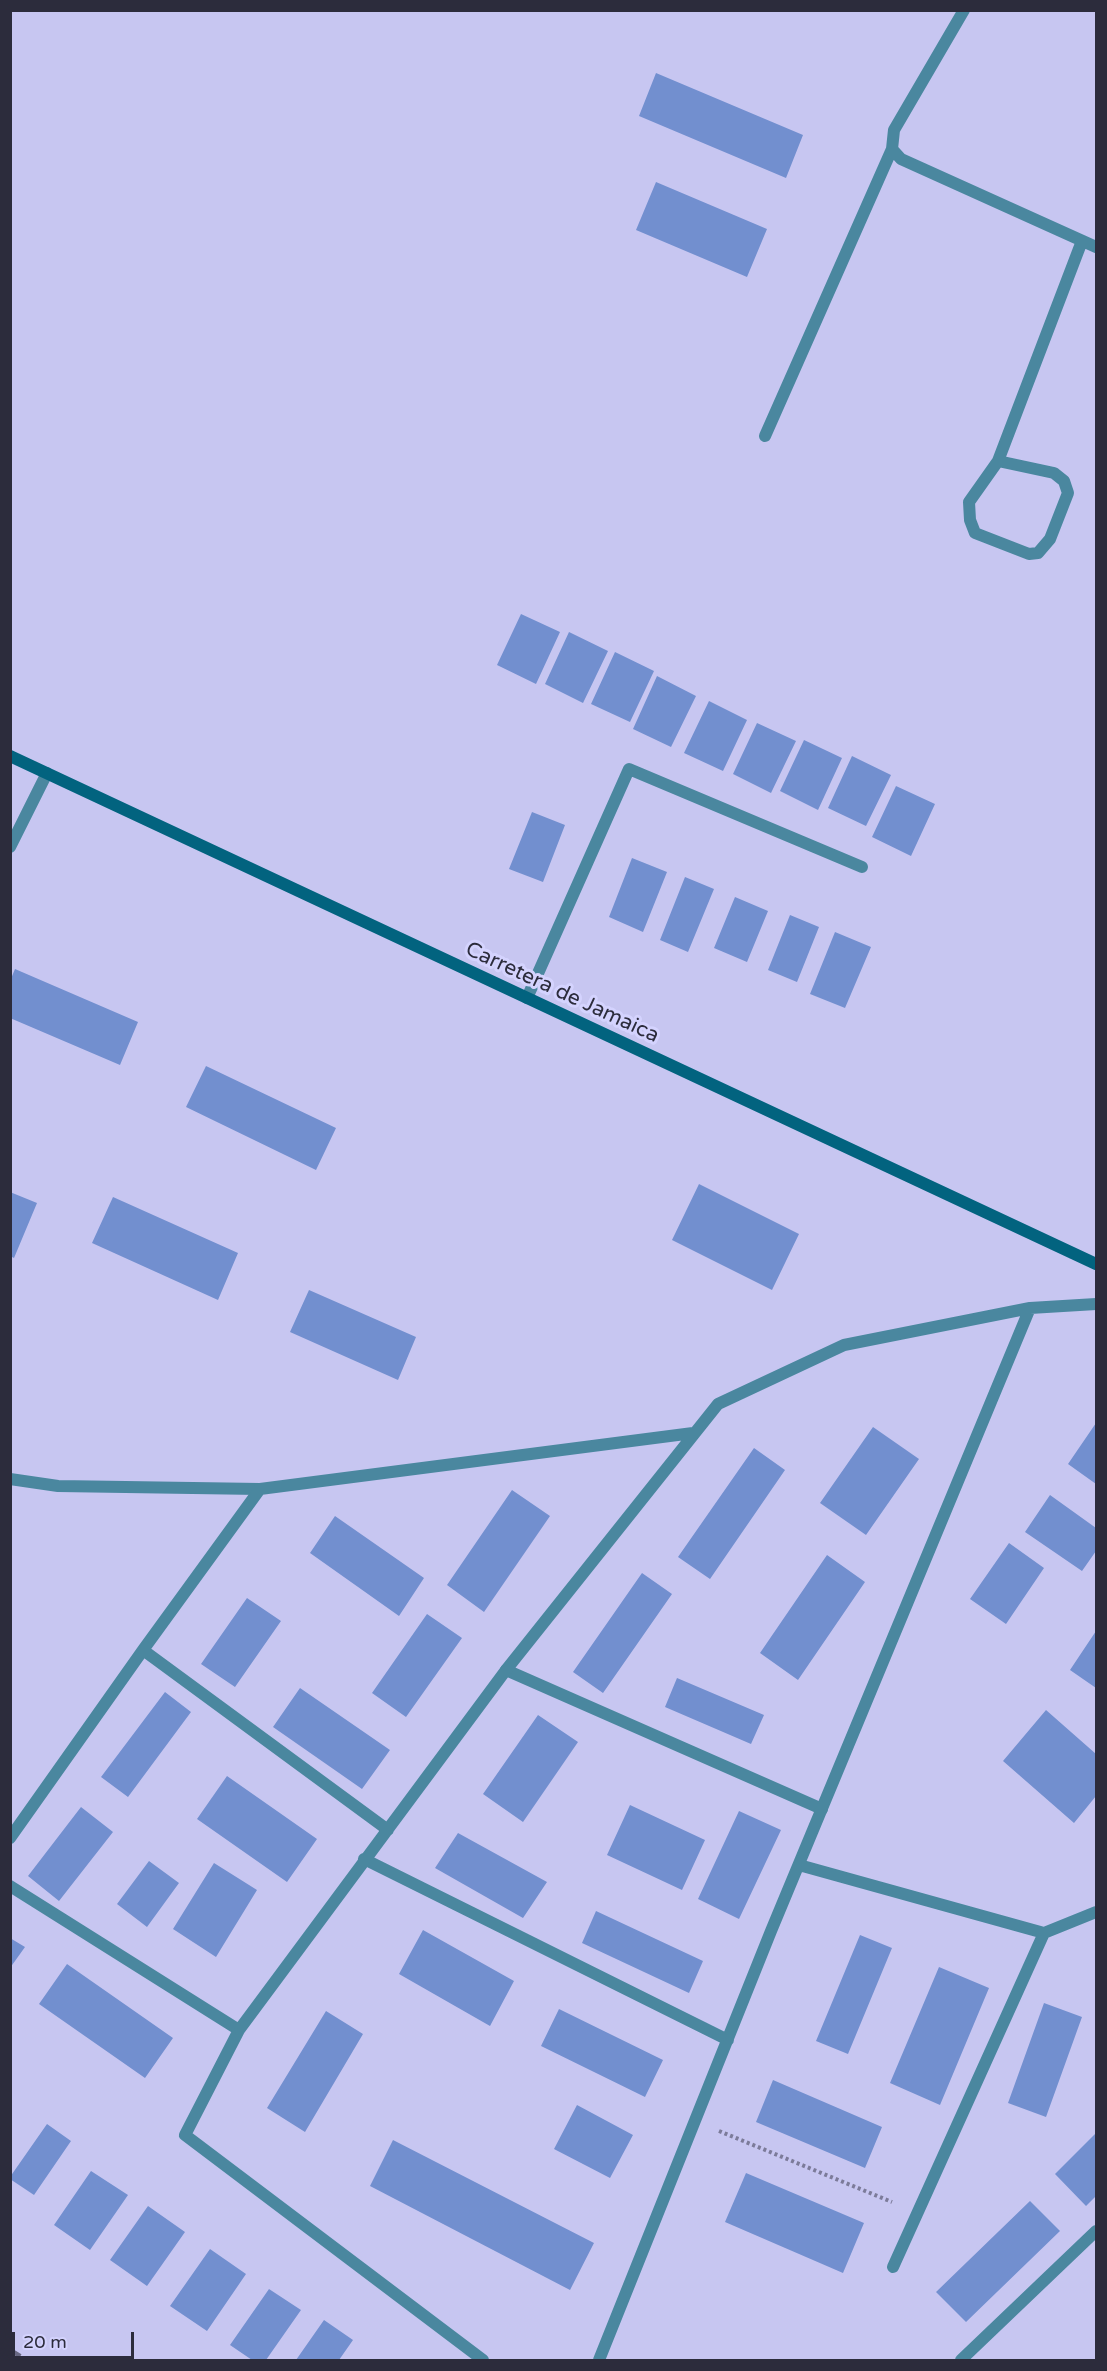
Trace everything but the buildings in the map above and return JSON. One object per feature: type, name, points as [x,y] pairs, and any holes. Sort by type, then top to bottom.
[{"type":"main road","name":"Carretera de Jamaica","points":[[10,756],[1096,1264]]},
{"type":"street","points":[[765,436],[892,149],[894,130],[964,10]]},
{"type":"street","points":[[892,149],[901,159],[1096,247]]},
{"type":"street","points":[[998,461],[1054,473],[1064,481],[1068,493],[1050,539],[1038,553],[1029,554],[975,533],[970,520],[969,502],[998,461],[1082,241]]},
{"type":"street","points":[[527,998],[629,769],[862,867]]},
{"type":"street","points":[[10,847],[47,773]]},
{"type":"street","points":[[483,2361],[185,2134],[239,2030],[506,1670],[718,1404],[844,1345],[1030,1308],[1096,1304]]},
{"type":"street","points":[[599,2361],[799,1865],[1030,1308]]},
{"type":"street","points":[[10,1479],[58,1486],[260,1489],[693,1433]]},
{"type":"street","points":[[10,1839],[260,1489]]},
{"type":"street","points":[[143,1650],[388,1830]]},
{"type":"street","points":[[506,1670],[822,1809]]},
{"type":"street","points":[[364,1859],[728,2040]]},
{"type":"street","points":[[799,1865],[1044,1933],[1096,1912]]},
{"type":"street","points":[[10,1886],[239,2030]]},
{"type":"street","points":[[893,2267],[1044,1933]]},
{"type":"street","points":[[961,2361],[1096,2231]]},
{"type":"path","points":[[695,2121],[918,2212]]},
{"type":"railway","points":[[10,2350],[27,2360]]}]
